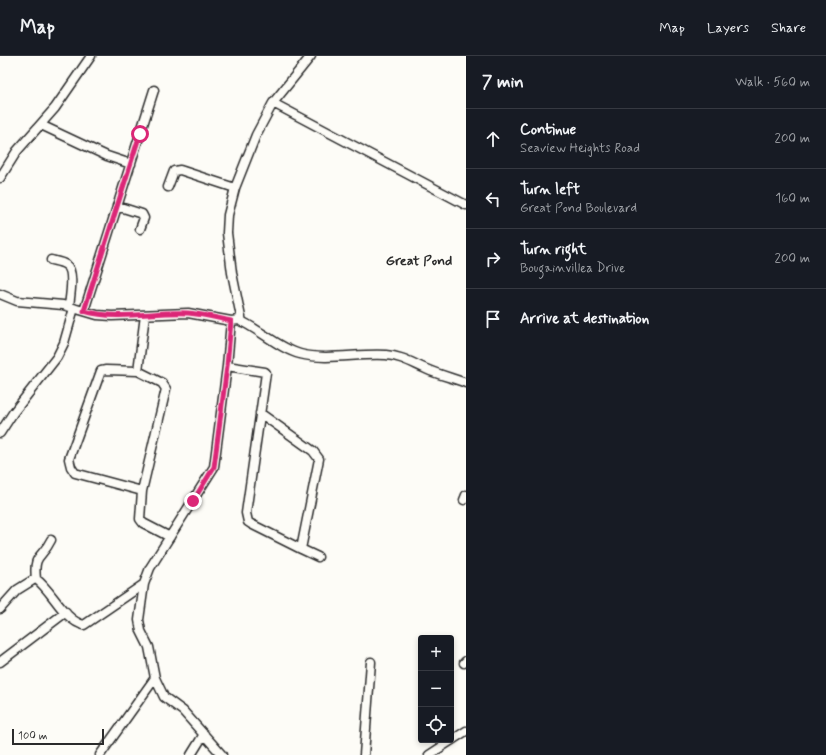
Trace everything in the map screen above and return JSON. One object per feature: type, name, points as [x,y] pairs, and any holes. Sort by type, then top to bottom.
[{"type":"street","points":[[0,178],[17,151],[55,108],[90,56]]},
{"type":"street","points":[[242,322],[232,273],[227,233],[228,215],[235,188],[256,135],[273,103],[311,56]]},
{"type":"street","points":[[84,311],[154,90]]},
{"type":"street","points":[[273,103],[466,205]]},
{"type":"street","points":[[41,125],[107,156],[131,164]]},
{"type":"street","points":[[168,187],[174,171],[180,170],[235,188]]},
{"type":"street","points":[[117,206],[142,214],[144,218],[140,230]]},
{"type":"street","points":[[0,433],[13,413],[57,357],[64,343],[72,307],[71,270],[68,265],[50,260]]},
{"type":"street","points":[[0,294],[17,301],[72,307],[97,315],[112,316],[188,313],[231,321],[239,320],[286,348],[300,354],[315,356],[373,354],[394,356],[405,358],[426,370],[466,383]]},
{"type":"street","points":[[138,371],[145,315]]},
{"type":"street","points":[[222,755],[183,711],[164,697],[155,678],[149,647],[141,631],[139,620],[144,584],[150,568],[214,467],[227,366],[231,321]]},
{"type":"street","points":[[227,366],[266,373],[246,517],[251,524],[318,557]]},
{"type":"street","points":[[142,491],[75,473],[71,467],[69,459],[101,371],[138,371],[162,383],[166,389],[142,491],[140,519],[143,523],[170,537]]},
{"type":"street","points":[[260,412],[313,451],[319,459],[301,549]]},
{"type":"street","points":[[51,540],[49,545],[38,558],[34,567],[36,580],[66,612],[80,624],[88,624],[144,584]]},
{"type":"street","points":[[0,609],[17,590],[36,580]]},
{"type":"street","points":[[0,662],[66,612]]},
{"type":"street","points":[[364,755],[371,662]]},
{"type":"street","points":[[100,755],[155,678]]},
{"type":"street","points":[[429,755],[466,732]]},
{"type":"street","points":[[191,755],[204,734]]},
{"type":"district","name":"Great Pond","points":[[419,261]]},
{"type":"route","points":[[140,134],[84,311],[97,315],[112,316],[188,313],[231,321],[227,366],[214,467],[193,501]]}]
